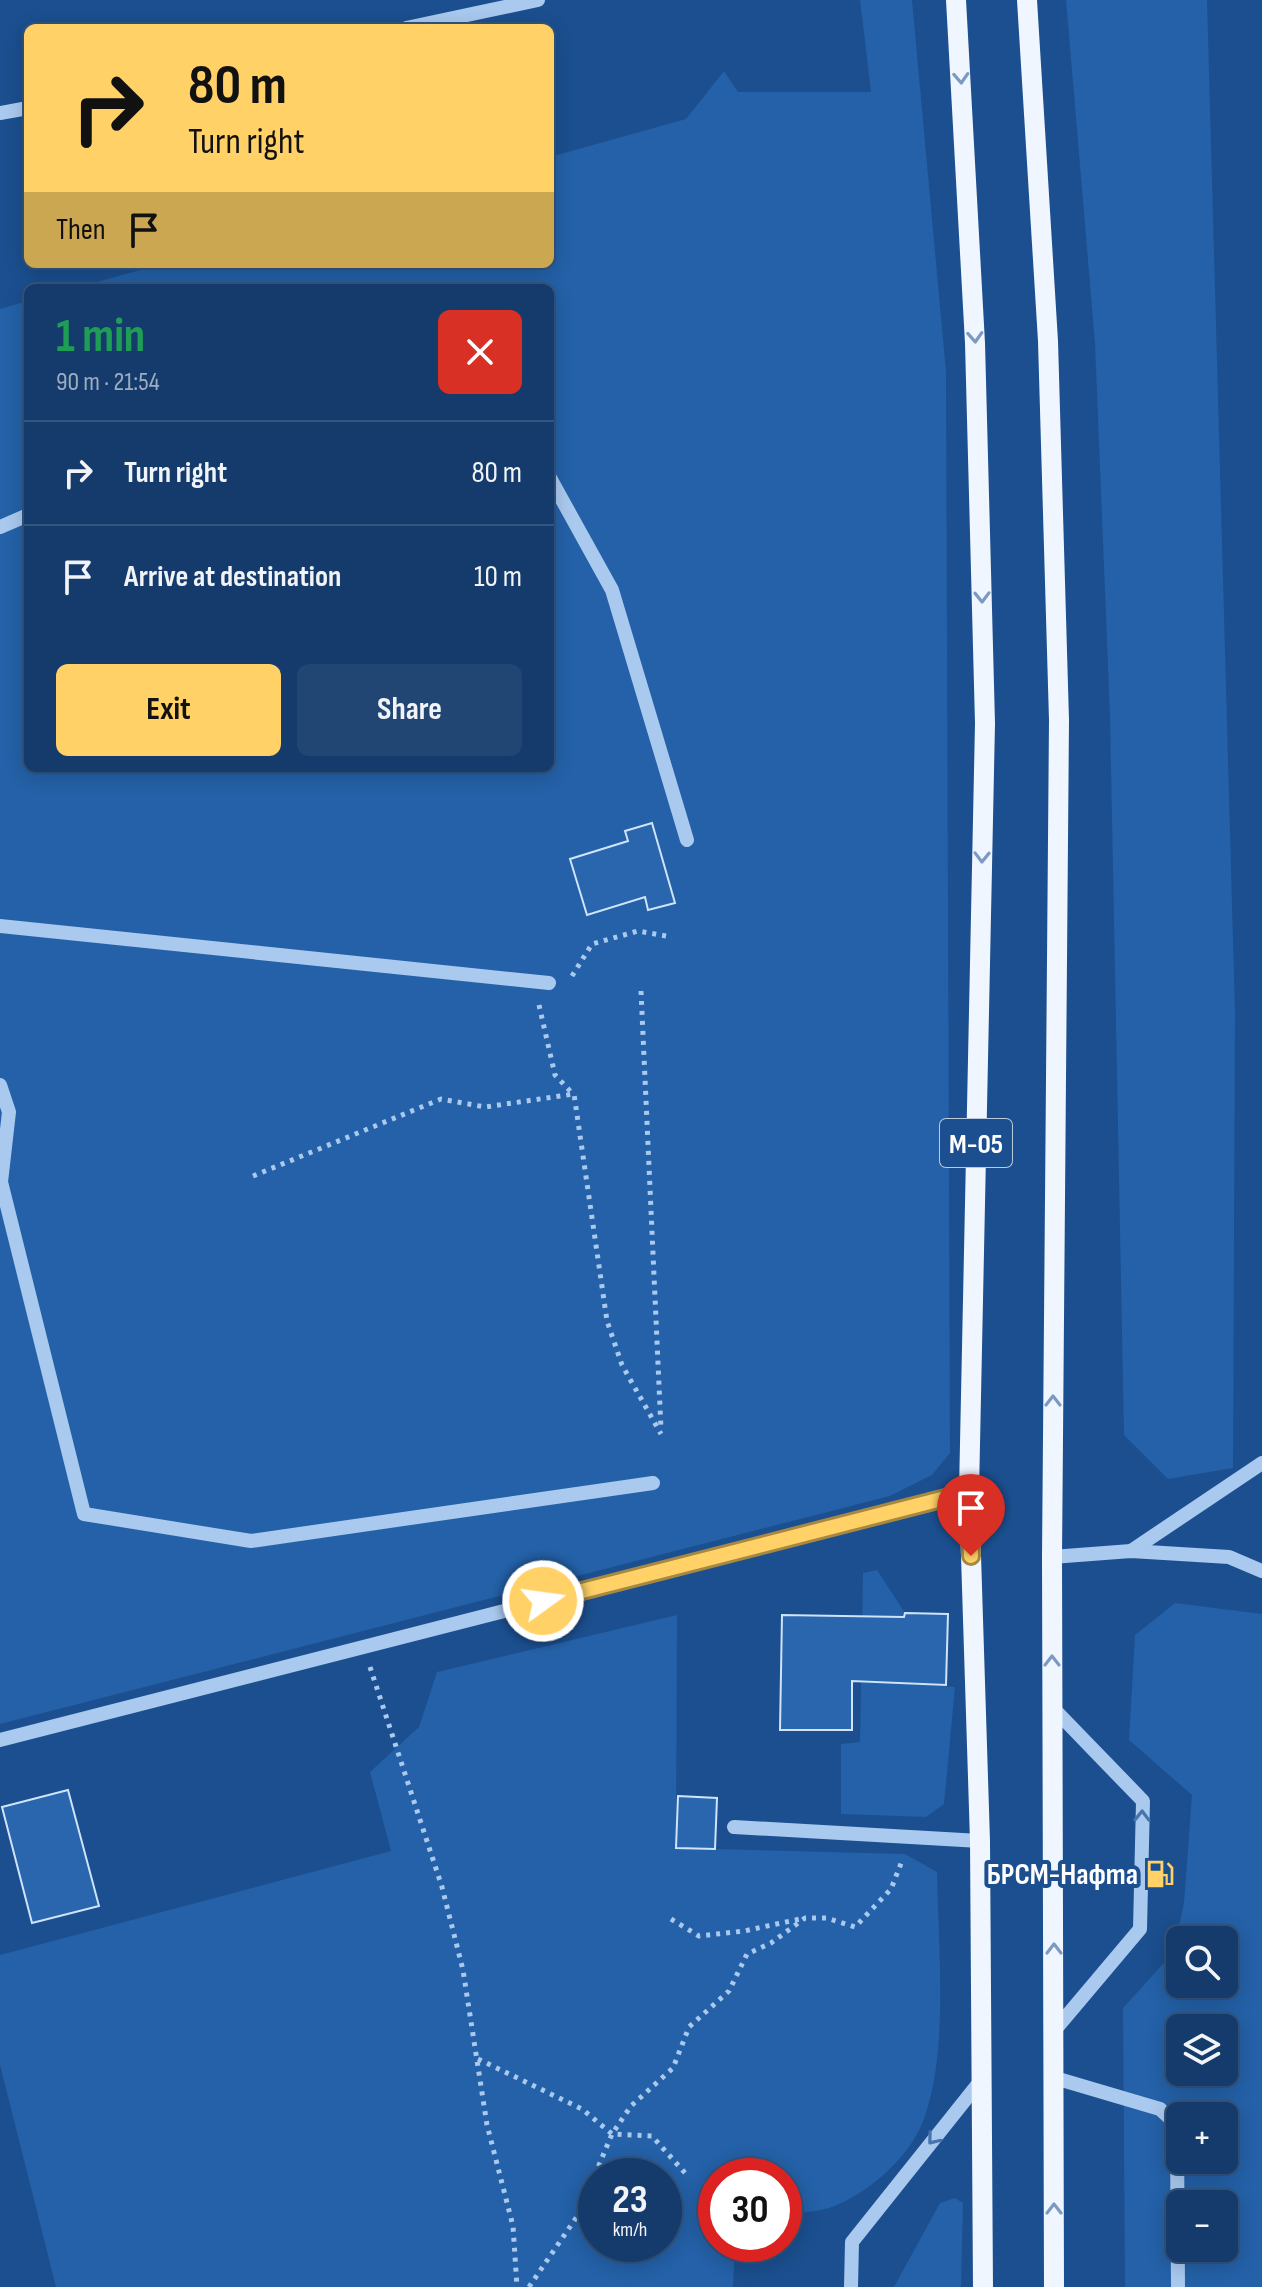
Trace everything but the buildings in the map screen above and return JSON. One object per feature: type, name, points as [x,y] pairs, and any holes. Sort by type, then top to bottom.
[{"type":"main road","name":"М-05","points":[[956,0],[975,343],[985,723],[969,1492],[980,1841],[983,2287]]},
{"type":"main road","name":"М-05","points":[[1027,0],[1048,341],[1059,720],[1052,1557],[1054,2287]]},
{"type":"street","points":[[425,24],[538,0]]},
{"type":"street","points":[[0,113],[24,109]]},
{"type":"street","points":[[554,485],[612,590],[687,840]]},
{"type":"street","points":[[0,527],[24,517]]},
{"type":"street","points":[[0,926],[542,982]]},
{"type":"street","points":[[0,1085],[9,1112],[1,1182],[84,1514],[251,1541],[653,1483]]},
{"type":"street","points":[[1131,1551],[1262,1463]]},
{"type":"street","points":[[0,1740],[969,1492]]},
{"type":"street","points":[[1052,1557],[1131,1551],[1229,1557],[1262,1571]]},
{"type":"street","points":[[1053,1708],[1143,1801],[1140,1929],[1054,2031]]},
{"type":"street","points":[[734,1827],[980,1841]]},
{"type":"street","points":[[851,2287],[852,2242],[982,2078]]},
{"type":"street","points":[[1055,2078],[1160,2109],[1172,2120],[1177,2134],[1178,2287]]},
{"type":"path","points":[[641,991],[661,1434],[622,1365],[607,1321],[574,1094],[555,1075],[543,1027],[542,982],[571,978],[592,944],[638,931],[672,937]]},
{"type":"path","points":[[253,1176],[441,1099],[485,1107],[574,1094]]},
{"type":"path","points":[[364,1647],[442,1887],[463,1970],[487,2125],[513,2226],[517,2287]]},
{"type":"path","points":[[671,1919],[699,1936],[744,1931],[805,1918],[827,1918],[855,1927],[891,1889],[913,1839]]},
{"type":"path","points":[[529,2287],[578,2215],[612,2134],[631,2106],[673,2068],[689,2027],[729,1991],[747,1954],[771,1943],[805,1918]]},
{"type":"path","points":[[477,2058],[582,2109],[612,2134],[652,2136],[685,2173]]},
{"type":"shaded area","points":[[860,0],[912,0],[946,372],[950,1453],[932,1475],[890,1496],[0,1724],[0,309],[24,302],[24,772],[554,772],[554,284],[90,284],[148,268],[554,268],[554,156],[686,119],[724,71],[738,92],[871,92]]},
{"type":"shaded area","points":[[1066,0],[1207,0],[1235,1012],[1233,1468],[1168,1479],[1124,1435],[1110,716],[1095,343]]},
{"type":"shaded area","points":[[877,1570],[905,1613],[902,1683],[955,1687],[944,1804],[926,1817],[841,1814],[841,1744],[860,1742],[863,1573]]},
{"type":"shaded area","points":[[1175,1603],[1262,1614],[1262,2287],[1125,2287],[1123,2008],[1166,1961],[1166,1998],[1238,1998],[1238,1926],[1179,1926],[1184,1903],[1192,1795],[1129,1740],[1135,1635]]},
{"type":"shaded area","points":[[677,1615],[676,1848],[905,1854],[937,1872],[939,2036],[930,2099],[914,2139],[884,2174],[859,2194],[832,2207],[802,2212],[802,2158],[698,2158],[698,2262],[734,2262],[733,2287],[56,2287],[0,2065],[0,1955],[391,1851],[370,1772],[419,1727],[437,1672]]},
{"type":"shaded area","points":[[955,2198],[963,2203],[961,2287],[894,2287],[940,2203]]},
{"type":"place","name":"БРСМ-Нафта","points":[[1160,1874]]},
{"type":"route","points":[[543,1601],[969,1492],[971,1556]]}]
